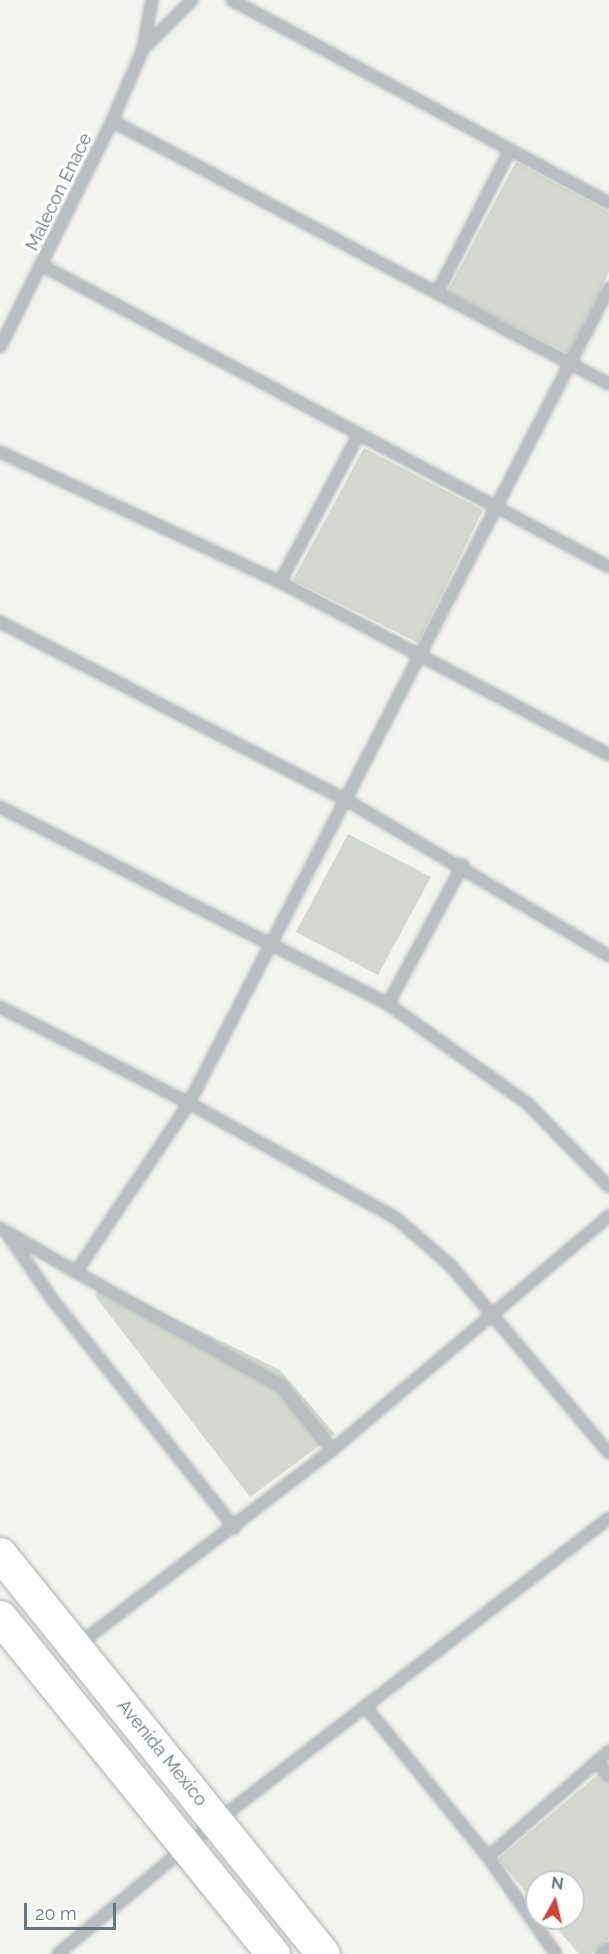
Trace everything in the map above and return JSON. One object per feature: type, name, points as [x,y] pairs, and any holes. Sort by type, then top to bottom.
[{"type":"main road","name":"Avenida Mexico","points":[[0,1554],[77,1646],[323,1954]]},
{"type":"main road","points":[[0,1617],[273,1954]]},
{"type":"street","name":"Malecon Enace","points":[[0,347],[112,121],[143,48],[152,0]]},
{"type":"street","name":"Malecon Enace","points":[[143,48],[192,0]]},
{"type":"street","points":[[232,0],[609,203]]},
{"type":"street","points":[[112,121],[609,384]]},
{"type":"street","points":[[437,293],[510,150]]},
{"type":"street","points":[[41,265],[609,567]]},
{"type":"street","points":[[76,1272],[189,1103],[270,941],[572,364],[609,288]]},
{"type":"street","points":[[280,582],[359,434]]},
{"type":"street","points":[[0,452],[280,582],[421,653],[609,755]]},
{"type":"street","points":[[0,622],[344,798],[463,865],[609,956]]},
{"type":"street","points":[[0,807],[270,941],[388,1004],[527,1103],[609,1187]]},
{"type":"street","points":[[388,1004],[463,865]]},
{"type":"street","points":[[0,1007],[189,1103],[397,1219],[451,1266],[609,1453]]},
{"type":"street","points":[[77,1646],[235,1528],[332,1450],[494,1318],[609,1216]]},
{"type":"street","points":[[4,1230],[281,1386],[332,1450]]},
{"type":"street","points":[[4,1230],[52,1299],[235,1528]]},
{"type":"street","points":[[58,1954],[217,1821],[609,1518]]},
{"type":"street","points":[[365,1706],[488,1857],[556,1954]]},
{"type":"street","points":[[488,1857],[609,1751]]},
{"type":"street","points":[[597,1761],[609,1776]]},
{"type":"street","points":[[602,1954],[609,1948]]},
{"type":"shaded area","points":[[516,162],[609,212],[609,272],[568,353],[447,292]]},
{"type":"shaded area","points":[[364,448],[483,510],[418,643],[293,580]]},
{"type":"shaded area","points":[[348,834],[431,877],[378,975],[296,932]]},
{"type":"shaded area","points":[[102,1283],[280,1370],[335,1434],[250,1497],[95,1296]]},
{"type":"shaded area","points":[[609,1765],[609,1939],[591,1954],[579,1954],[558,1930],[585,1930],[585,1870],[525,1870],[525,1891],[498,1859]]}]
